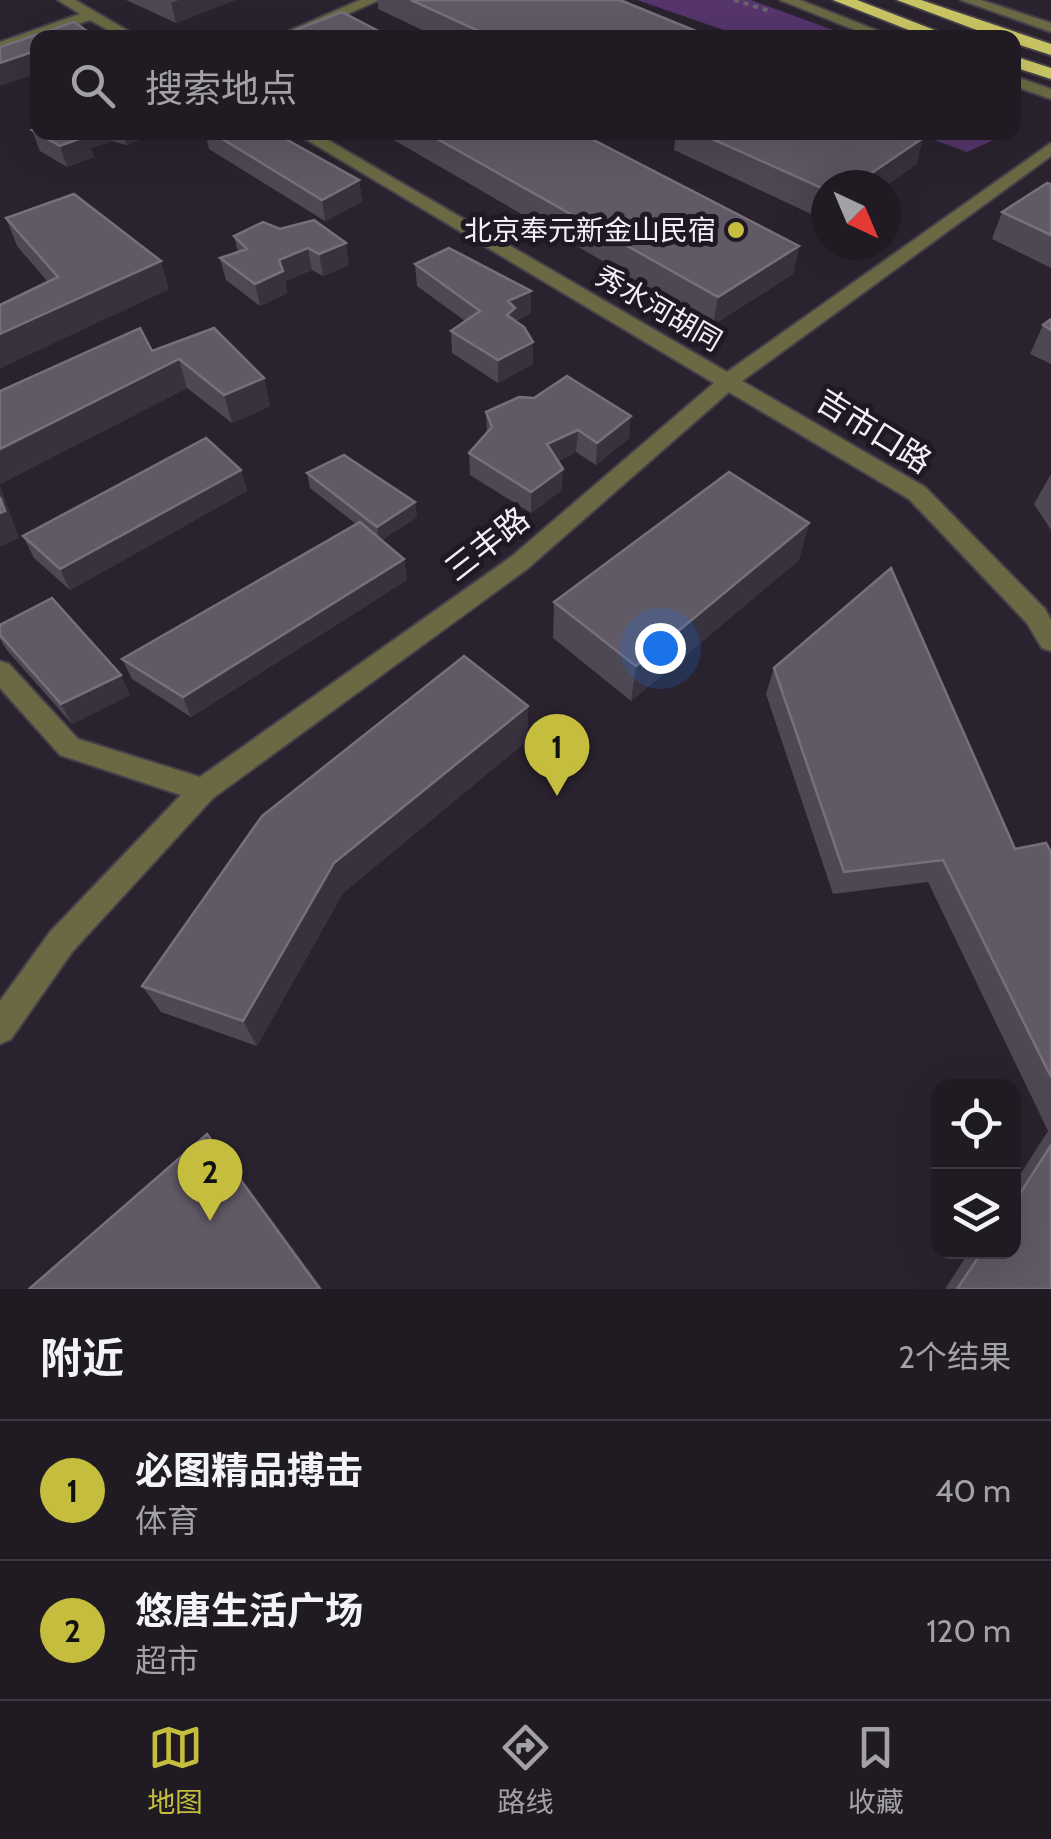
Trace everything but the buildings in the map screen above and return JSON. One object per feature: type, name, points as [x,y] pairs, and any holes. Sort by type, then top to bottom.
[{"type":"highway","points":[[839,0],[904,30]]},
{"type":"highway","points":[[839,0],[924,30]]},
{"type":"highway","points":[[905,0],[993,30]]},
{"type":"highway","points":[[1021,40],[1051,50]]},
{"type":"highway","points":[[1021,63],[1051,74]]},
{"type":"street","points":[[66,0],[118,30]]},
{"type":"street","points":[[323,0],[346,11]]},
{"type":"street","points":[[300,30],[372,0]]},
{"type":"street","points":[[787,0],[868,30]]},
{"type":"street","points":[[968,0],[1051,28]]},
{"type":"street","points":[[47,30],[91,15]]},
{"type":"street","points":[[0,46],[30,36]]},
{"type":"street","points":[[1021,83],[1051,94]]},
{"type":"street","name":"秀水河胡同","points":[[316,140],[730,380]]},
{"type":"street","name":"三丰路","points":[[0,1028],[61,942],[203,790],[520,563],[730,380],[1051,148]]},
{"type":"street","name":"吉市口路","points":[[730,380],[917,493],[1036,616],[1051,641]]},
{"type":"street","points":[[0,671],[69,747],[203,790]]},
{"type":"shaded area","points":[[637,0],[751,0],[833,30],[724,30]]},
{"type":"shaded area","points":[[934,140],[994,140],[967,152]]},
{"type":"place","name":"北京奉元新金山民宿","points":[[736,230]]},
{"type":"place","name":"必图精品搏击","points":[[557,796]]},
{"type":"place","name":"悠唐生活广场","points":[[210,1221]]}]
